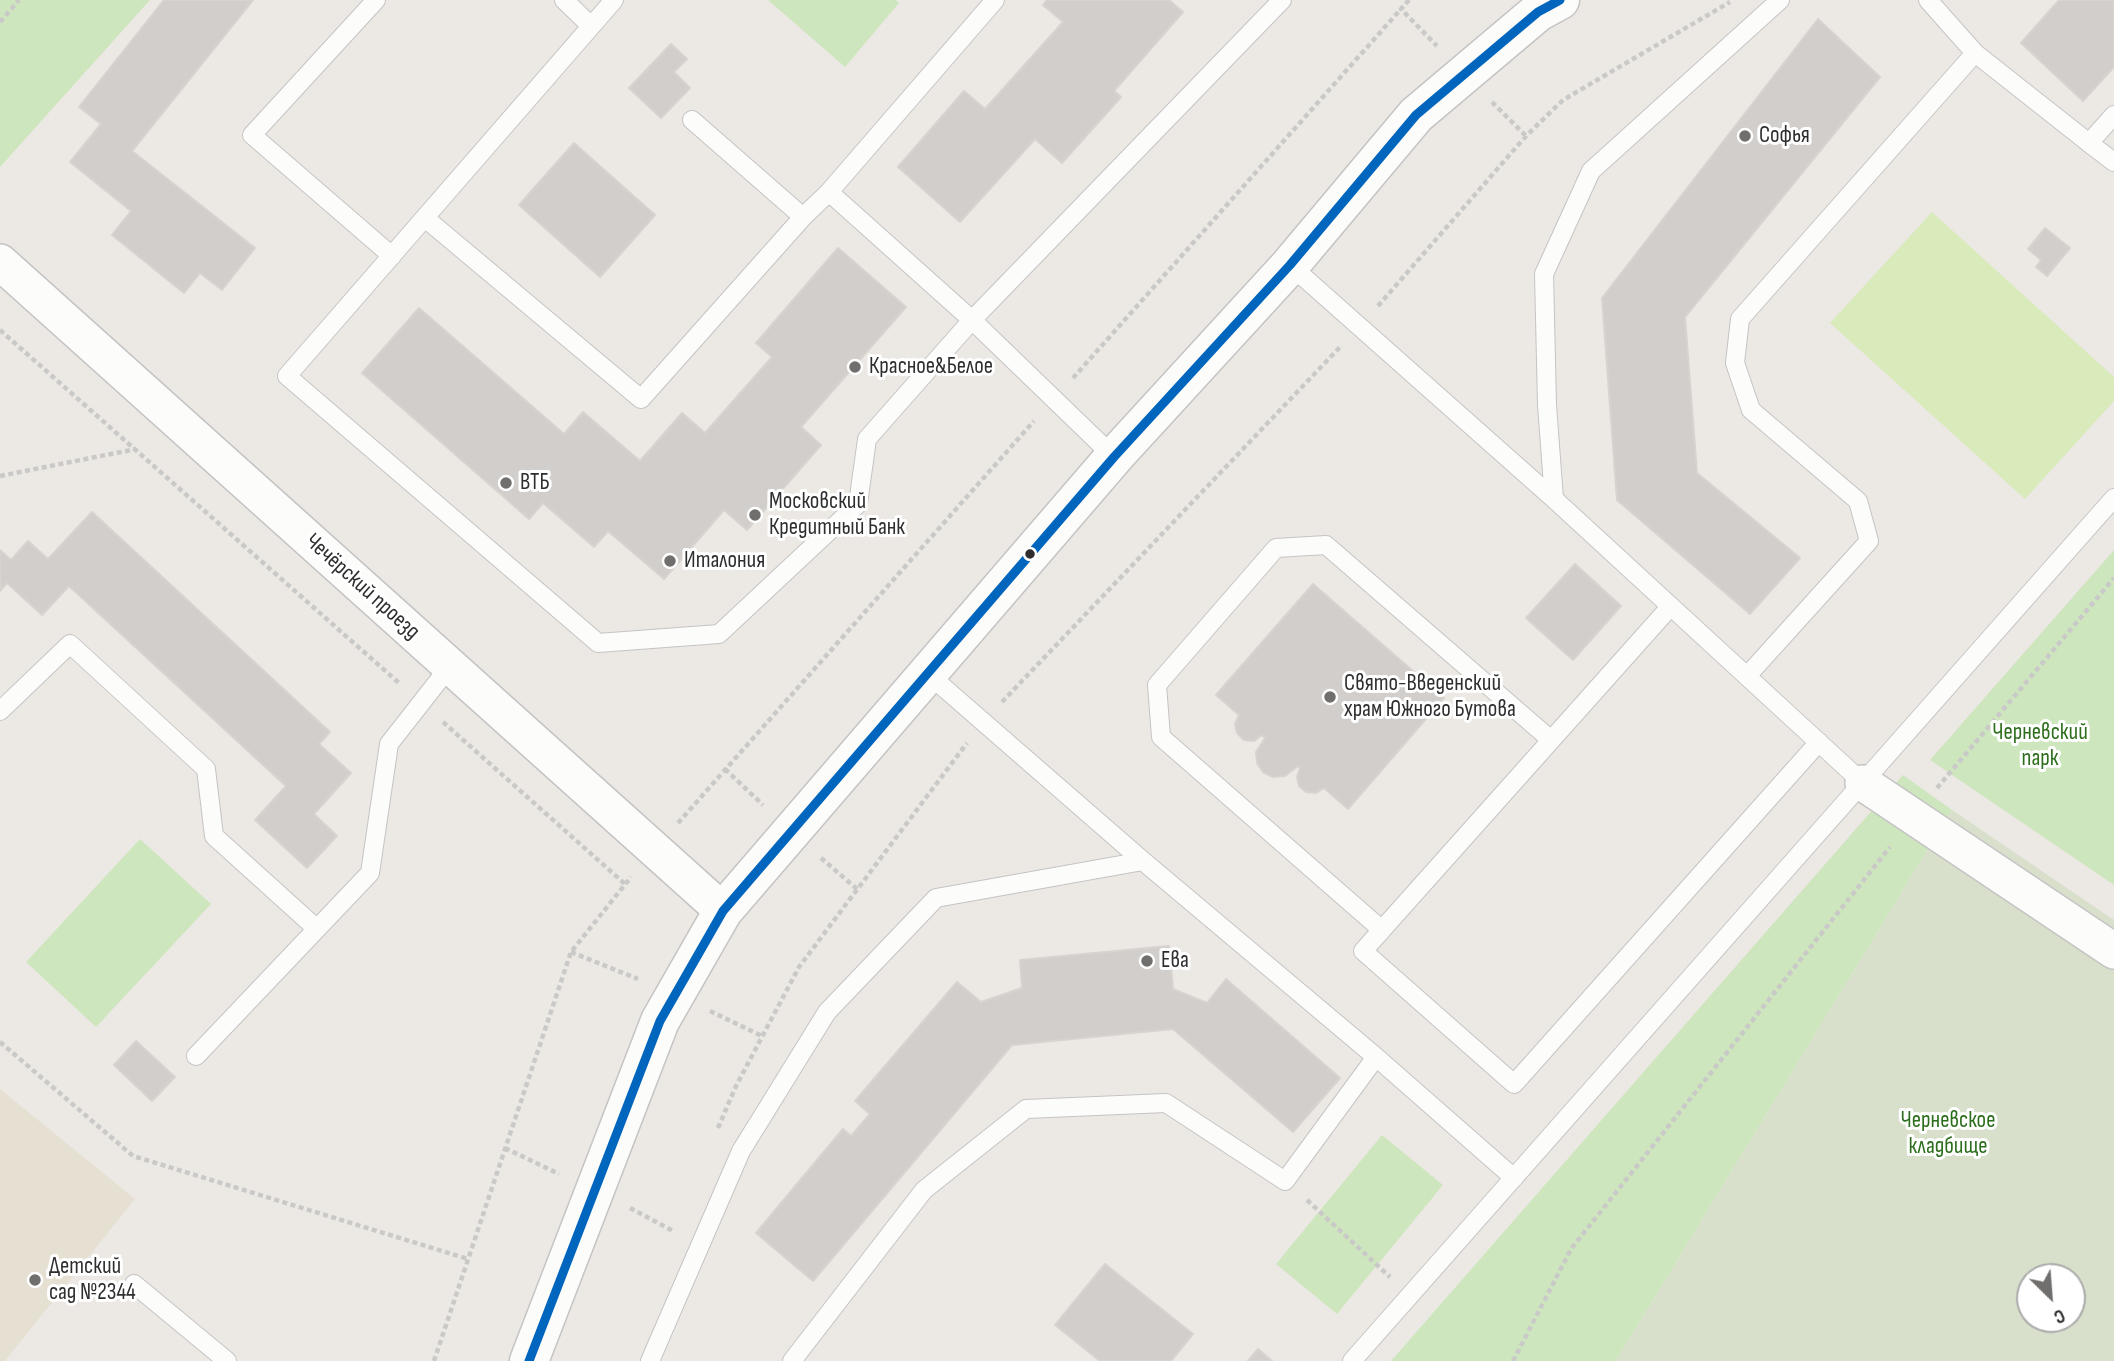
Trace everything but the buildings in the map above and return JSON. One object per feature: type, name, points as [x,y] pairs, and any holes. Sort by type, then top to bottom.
[{"type":"street","points":[[529,1361],[660,1021],[723,911],[1114,457],[1290,265],[1416,115],[1540,4]]},
{"type":"street","name":"Чечёрский проезд","points":[[0,262],[723,911]]},
{"type":"street","points":[[1863,783],[2114,951]]},
{"type":"lane","points":[[376,0],[252,135],[393,256]]},
{"type":"lane","points":[[564,0],[591,26]]},
{"type":"lane","points":[[614,0],[287,376],[598,643],[719,634],[858,504],[867,439],[972,320],[1282,0]]},
{"type":"lane","points":[[425,218],[641,399],[828,192],[995,0]]},
{"type":"lane","points":[[1554,499],[1547,405],[1544,274],[1591,170],[1780,0]]},
{"type":"lane","points":[[1928,0],[1975,53],[2114,162]]},
{"type":"lane","points":[[1747,676],[1869,541],[1858,501],[1751,410],[1735,363],[1740,319],[1975,53]]},
{"type":"lane","points":[[2089,143],[2114,115]]},
{"type":"lane","points":[[692,120],[803,217]]},
{"type":"lane","points":[[828,192],[972,320],[1114,457]]},
{"type":"lane","points":[[1290,265],[1554,499],[1863,783]]},
{"type":"lane","points":[[1352,1361],[2114,498]]},
{"type":"lane","points":[[1382,930],[1161,737],[1157,685],[1276,548],[1326,545],[1551,740]]},
{"type":"lane","points":[[1670,607],[1363,951],[1514,1084],[1819,742]]},
{"type":"lane","points":[[0,711],[69,644],[206,769],[214,836],[317,929]]},
{"type":"lane","points":[[196,1056],[370,873],[389,744],[450,666]]},
{"type":"lane","points":[[927,673],[1514,1178]]},
{"type":"lane","points":[[650,1361],[741,1151],[827,1012],[936,898],[1143,861]]},
{"type":"lane","points":[[792,1361],[924,1191],[1026,1109],[1167,1103],[1285,1181],[1376,1057]]},
{"type":"lane","points":[[134,1284],[227,1361]]},
{"type":"path","points":[[0,22],[19,0]]},
{"type":"path","points":[[716,1135],[736,1086],[799,967],[983,722],[1360,325],[1526,136],[1563,100],[1734,0]]},
{"type":"path","points":[[434,1361],[571,952],[654,849],[1401,9]]},
{"type":"path","points":[[0,330],[625,884]]},
{"type":"path","points":[[0,476],[136,449]]},
{"type":"path","points":[[1513,1361],[1571,1249],[1914,817],[2114,578]]},
{"type":"path","points":[[0,1042],[133,1156],[468,1259]]},
{"type":"path","points":[[1285,1181],[1411,1294]]},
{"type":"path","points":[[670,1245],[681,1220]]},
{"type":"shaded area","name":"Детский сад №2344","points":[[0,1089],[135,1199],[5,1361],[0,1361]]},
{"type":"green space","points":[[0,0],[150,0],[0,167]]},
{"type":"green space","points":[[768,0],[896,0],[899,3],[845,67]]},
{"type":"green space","points":[[1932,212],[2114,377],[2114,401],[2025,499],[1830,323]]},
{"type":"green space","name":"Черневский парк","points":[[2114,550],[2114,885],[1930,760]]},
{"type":"green space","points":[[1903,775],[1952,810],[1616,1361],[1391,1361]]},
{"type":"green space","name":"Черневское кладбище","points":[[1952,810],[2114,920],[2114,1361],[1616,1361]]},
{"type":"green space","points":[[140,839],[211,904],[96,1027],[26,962]]},
{"type":"green space","points":[[1382,1135],[1443,1185],[1337,1314],[1276,1264]]},
{"type":"transit line","points":[[529,1361],[660,1021],[723,911],[1114,457],[1290,265],[1416,115],[1538,12],[1560,0]]},
{"type":"place","name":"Софья","points":[[1745,136]]},
{"type":"place","name":"Красное&Белое","points":[[855,367]]},
{"type":"place","name":"ВТБ","points":[[506,483]]},
{"type":"place","name":"Московский Кредитный Банк","points":[[755,515]]},
{"type":"place","name":"Италония","points":[[670,561]]},
{"type":"place","name":"Свято-Введенский храм Южного Бутова","points":[[1330,697]]},
{"type":"place","name":"Ева","points":[[1147,961]]},
{"type":"place","name":"Детский сад №2344","points":[[35,1280]]}]
